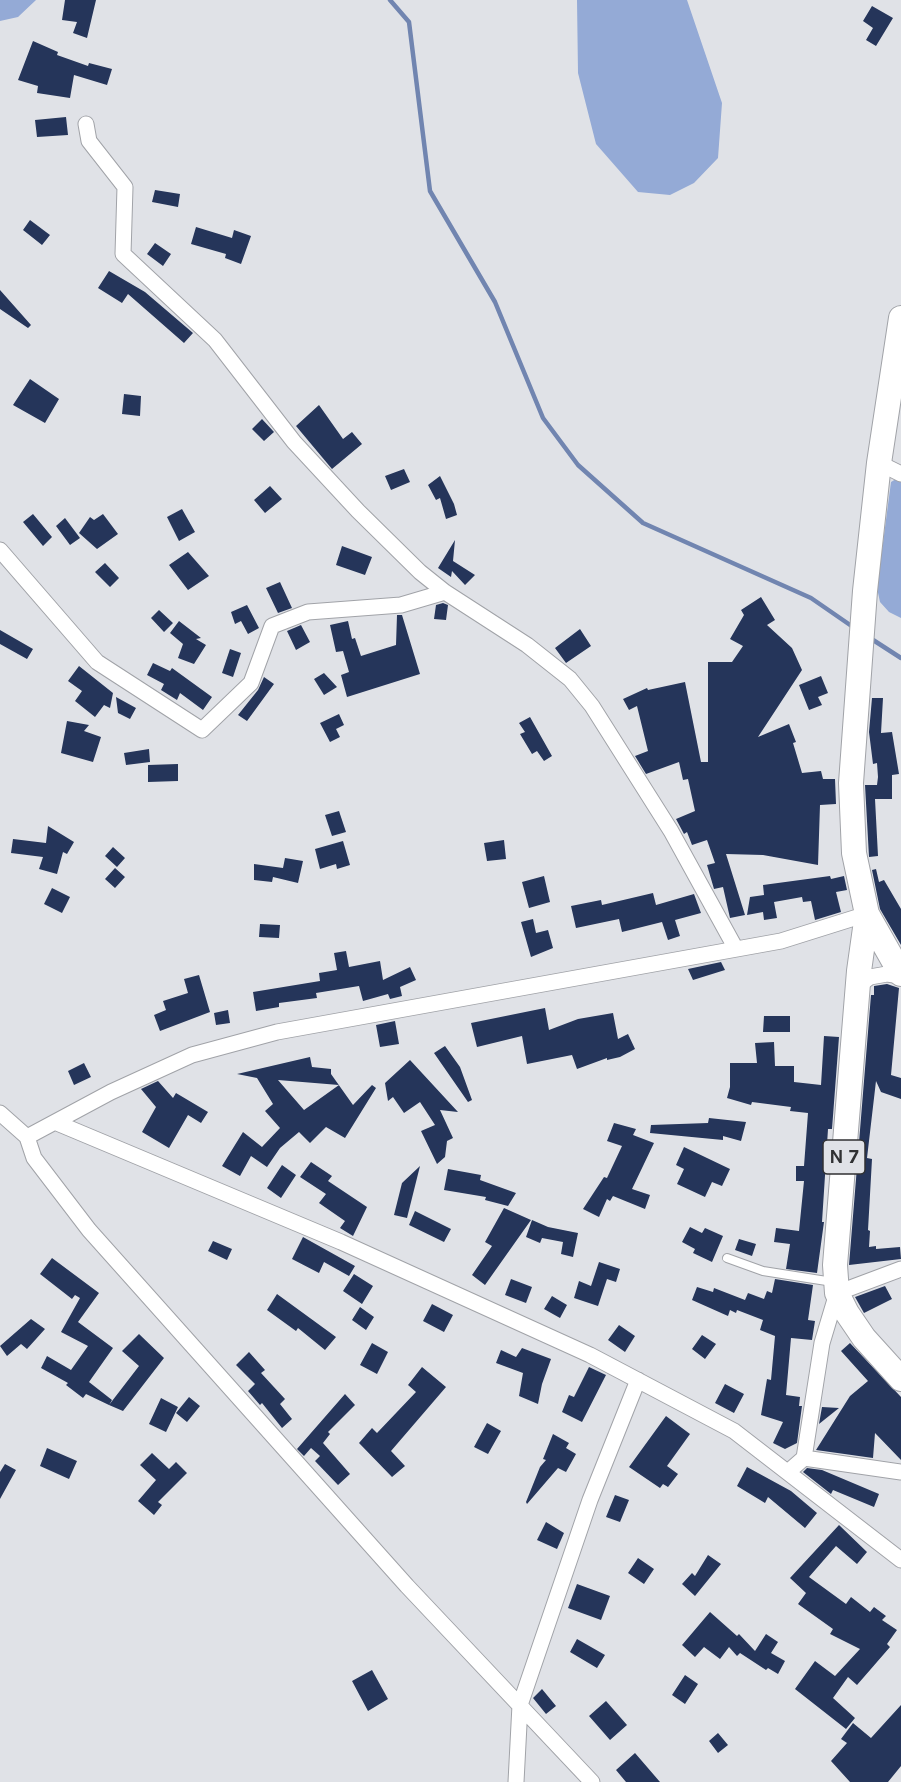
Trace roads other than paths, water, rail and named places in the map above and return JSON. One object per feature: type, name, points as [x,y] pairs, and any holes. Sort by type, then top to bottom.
[{"type":"main road","name":"N 7","points":[[901,318],[879,463],[865,591],[851,783],[854,853],[867,914],[901,975]]},
{"type":"main road","name":"N 7","points":[[867,914],[858,986],[835,1265],[837,1288],[864,1338],[901,1380]]},
{"type":"street","points":[[86,124],[89,141],[125,187],[123,254],[215,340],[294,442],[358,511],[445,592],[527,645],[570,679],[592,706],[671,831],[736,949]]},
{"type":"street","points":[[879,463],[901,474]]},
{"type":"street","points":[[0,550],[97,662],[202,730],[251,683],[272,626],[308,612],[401,605],[445,592]]},
{"type":"street","points":[[27,1137],[57,1123],[111,1092],[192,1055],[277,1032],[781,941],[867,914]]},
{"type":"street","points":[[858,986],[870,977],[886,974],[901,975]]},
{"type":"street","points":[[0,1113],[27,1137],[34,1158],[89,1230],[407,1586],[592,1782]]},
{"type":"street","points":[[57,1123],[340,1242],[590,1355],[734,1431],[901,1560]]},
{"type":"street","points":[[788,1472],[804,1458],[822,1343],[837,1288],[901,1269]]},
{"type":"street","points":[[516,1782],[520,1705],[590,1500],[638,1380]]},
{"type":"street","points":[[804,1458],[901,1472]]},
{"type":"lane","points":[[727,1258],[763,1271],[837,1288]]},
{"type":"waterway","points":[[390,0],[409,22],[430,191],[495,302],[543,418],[578,465],[643,523],[811,598],[853,627]]},
{"type":"waterway","points":[[870,638],[901,658]]}]
